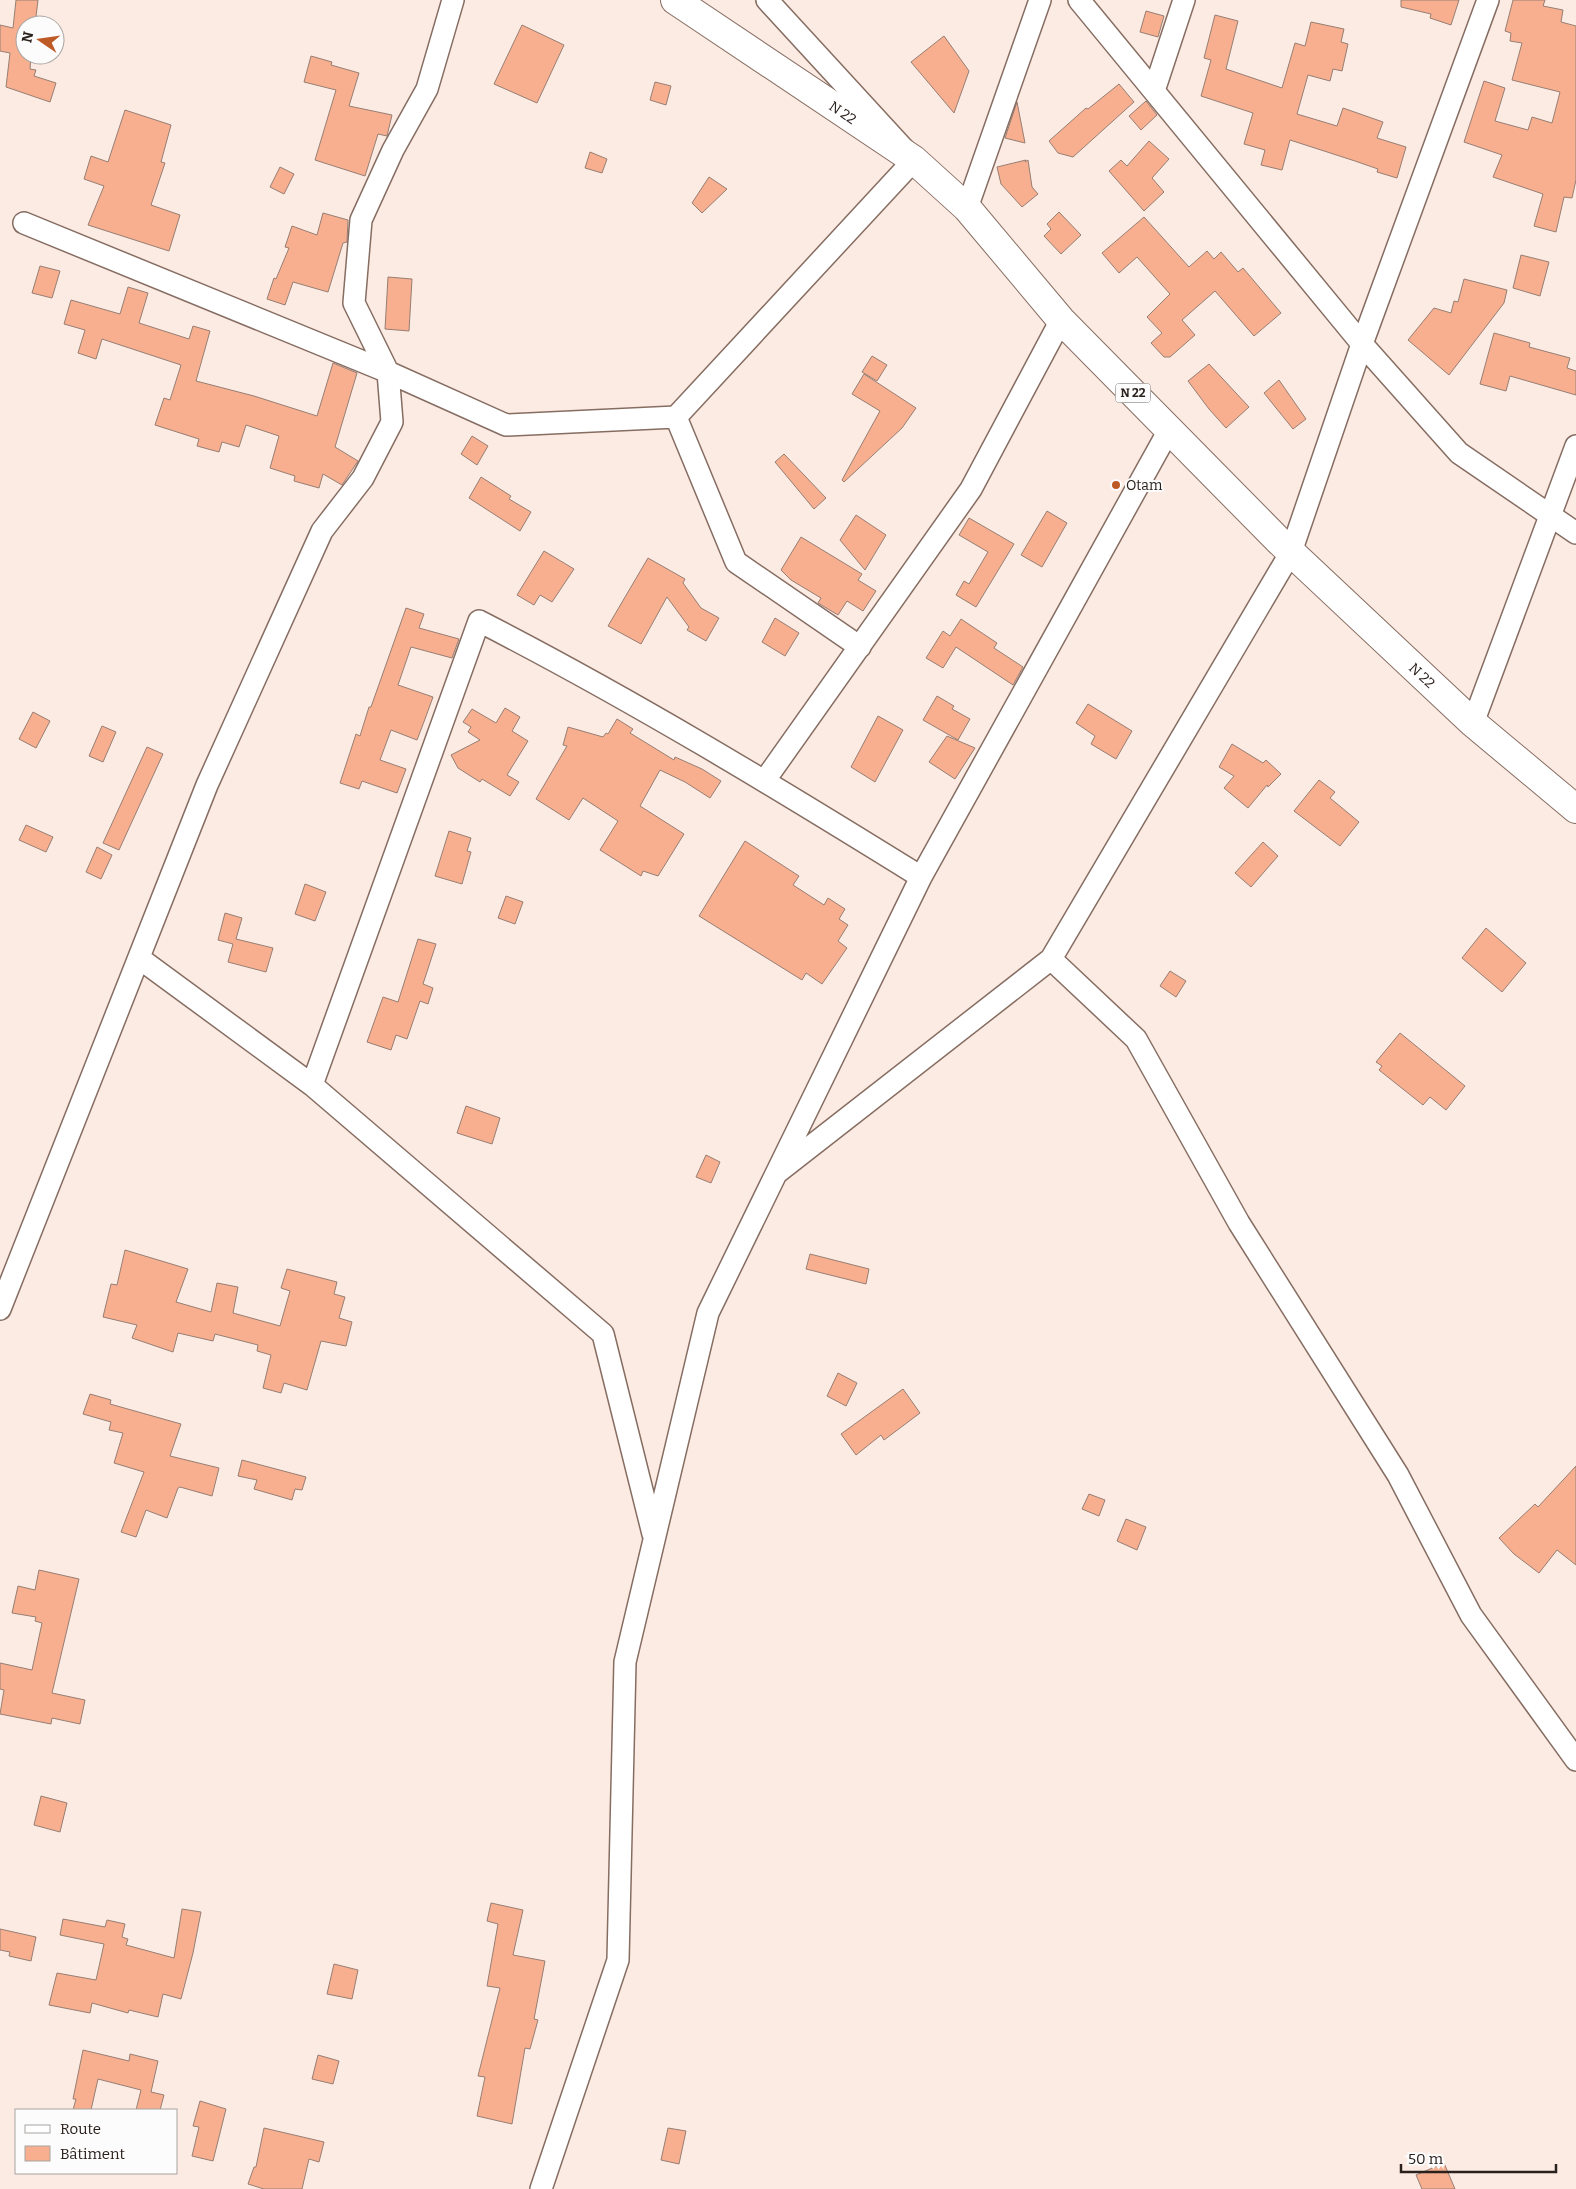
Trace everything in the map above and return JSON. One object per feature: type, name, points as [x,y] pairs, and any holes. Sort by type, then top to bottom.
[{"type":"main road","name":"N 22","points":[[675,0],[914,160],[967,208],[1061,320],[1291,552],[1473,723],[1576,809]]},
{"type":"street","points":[[0,1309],[207,785],[322,531],[363,478],[392,422],[388,372],[354,303],[361,220],[393,150],[427,89],[453,0]]},
{"type":"street","points":[[24,223],[388,372],[506,425],[676,417],[914,160],[768,0]]},
{"type":"street","points":[[967,208],[1040,0]]},
{"type":"street","points":[[1079,0],[1362,344],[1459,453],[1576,533]]},
{"type":"street","points":[[1154,91],[1184,0]]},
{"type":"street","points":[[774,1175],[1051,959],[1291,552],[1362,344],[1488,0]]},
{"type":"street","points":[[765,780],[971,489],[1061,320]]},
{"type":"street","points":[[676,417],[736,562],[860,647]]},
{"type":"street","points":[[541,2189],[618,1960],[625,1662],[708,1313],[921,878],[1169,430]]},
{"type":"street","points":[[1473,723],[1576,446]]},
{"type":"street","points":[[312,1085],[479,621],[562,664],[765,780],[921,878]]},
{"type":"street","points":[[139,958],[312,1085],[603,1334],[654,1539]]},
{"type":"street","points":[[1051,959],[1136,1039],[1239,1223],[1398,1475],[1471,1615],[1576,1760]]},
{"type":"building","points":[[16,0],[38,0],[36,15],[15,15],[15,65],[30,65],[30,69],[36,70],[34,76],[56,83],[50,102],[6,87],[10,53],[0,51],[0,25],[13,28]]},
{"type":"building","points":[[1401,0],[1459,0],[1451,25],[1430,18],[1431,14],[1401,7]]},
{"type":"building","points":[[1513,0],[1545,0],[1543,6],[1563,10],[1561,22],[1576,26],[1576,180],[1572,198],[1564,197],[1556,232],[1534,226],[1543,194],[1493,177],[1502,155],[1464,142],[1484,81],[1505,88],[1495,121],[1528,130],[1532,117],[1552,123],[1560,92],[1512,80],[1522,43],[1510,41],[1511,33],[1505,31]]},
{"type":"building","points":[[1146,11],[1164,16],[1158,37],[1140,32]]},
{"type":"building","points":[[1215,15],[1238,21],[1226,69],[1282,88],[1295,43],[1305,46],[1311,22],[1344,29],[1341,42],[1348,44],[1342,71],[1333,69],[1330,81],[1308,75],[1297,114],[1337,126],[1343,108],[1383,122],[1377,138],[1406,147],[1397,178],[1377,172],[1378,169],[1290,140],[1282,170],[1261,165],[1265,150],[1244,144],[1253,113],[1201,96],[1211,60],[1204,58]]},
{"type":"building","points":[[522,25],[564,45],[537,103],[494,84]]},
{"type":"building","points":[[944,36],[969,71],[954,113],[911,62]]},
{"type":"building","points":[[311,56],[332,62],[331,65],[359,73],[349,106],[392,115],[387,136],[378,134],[365,176],[315,160],[336,90],[304,82]]},
{"type":"building","points":[[655,82],[671,86],[666,105],[650,100]]},
{"type":"building","points":[[1119,84],[1134,102],[1073,157],[1058,153],[1049,141],[1086,108],[1088,109]]},
{"type":"building","points":[[1146,101],[1157,115],[1141,130],[1129,116]]},
{"type":"building","points":[[1017,102],[1025,143],[1005,138]]},
{"type":"building","points":[[125,110],[171,125],[161,162],[165,163],[151,205],[180,215],[169,251],[88,225],[104,186],[84,179],[91,156],[108,162]]},
{"type":"building","points":[[1149,141],[1169,159],[1152,178],[1164,192],[1144,211],[1109,171],[1121,160],[1127,166]]},
{"type":"building","points":[[590,152],[607,159],[602,173],[585,168]]},
{"type":"building","points":[[1026,160],[1025,162],[1028,160],[1032,187],[1038,194],[1022,207],[1001,184],[997,167]]},
{"type":"building","points":[[280,167],[294,174],[284,194],[270,187]]},
{"type":"building","points":[[709,177],[727,189],[702,213],[692,203]]},
{"type":"building","points":[[1059,212],[1081,235],[1061,254],[1044,236],[1051,229],[1047,224]]},
{"type":"building","points":[[323,213],[348,220],[347,242],[343,243],[328,292],[293,282],[285,305],[267,299],[274,278],[276,279],[289,248],[285,247],[292,226],[317,235]]},
{"type":"building","points":[[1144,217],[1189,267],[1207,251],[1214,259],[1221,252],[1238,272],[1243,268],[1281,313],[1254,336],[1215,291],[1182,320],[1195,335],[1170,357],[1164,357],[1151,343],[1162,333],[1147,317],[1170,294],[1137,257],[1119,273],[1102,253]]},
{"type":"building","points":[[1521,255],[1549,262],[1540,296],[1513,288]]},
{"type":"building","points":[[40,266],[60,271],[52,298],[32,293]]},
{"type":"building","points":[[388,277],[412,279],[409,331],[385,329]]},
{"type":"building","points":[[1464,279],[1507,290],[1504,303],[1449,375],[1408,340],[1434,308],[1451,313],[1454,301],[1458,302]]},
{"type":"building","points":[[128,287],[148,293],[139,323],[189,339],[193,326],[210,331],[196,381],[254,396],[317,416],[333,363],[357,373],[335,447],[358,461],[342,485],[323,474],[319,488],[294,481],[295,476],[270,468],[279,436],[246,425],[239,447],[222,442],[219,452],[197,446],[199,439],[155,425],[164,398],[170,400],[181,365],[102,339],[96,359],[78,353],[85,330],[64,324],[71,300],[120,314]]},
{"type":"building","points":[[1494,333],[1530,343],[1529,347],[1570,358],[1567,368],[1576,371],[1576,395],[1510,376],[1506,391],[1480,384]]},
{"type":"building","points":[[872,356],[887,365],[877,381],[862,372]]},
{"type":"building","points":[[1209,364],[1249,407],[1226,428],[1188,381]]},
{"type":"building","points":[[864,374],[916,408],[902,428],[844,482],[842,480],[880,411],[852,394]]},
{"type":"building","points":[[1279,380],[1306,419],[1293,429],[1264,393]]},
{"type":"building","points":[[472,436],[488,446],[477,465],[461,454]]},
{"type":"building","points":[[784,454],[826,498],[814,509],[775,462]]},
{"type":"building","points":[[481,477],[511,496],[509,499],[531,512],[520,531],[469,498]]},
{"type":"building","points":[[1047,511],[1067,523],[1042,567],[1021,555]]},
{"type":"building","points":[[856,515],[886,535],[865,570],[840,540]]},
{"type":"building","points":[[969,518],[1014,544],[976,607],[956,595],[964,581],[969,584],[988,552],[959,535]]},
{"type":"building","points":[[801,537],[862,574],[858,580],[876,591],[863,611],[847,601],[838,615],[818,603],[821,598],[791,580],[781,570]]},
{"type":"building","points":[[544,551],[574,569],[552,602],[540,595],[534,605],[517,595]]},
{"type":"building","points":[[648,558],[685,579],[683,583],[701,608],[719,618],[706,641],[687,630],[689,627],[667,597],[641,644],[608,626]]},
{"type":"building","points":[[406,608],[424,614],[419,628],[459,639],[452,658],[411,647],[398,685],[433,697],[417,740],[391,730],[380,760],[406,769],[397,793],[362,781],[359,789],[340,783],[356,734],[360,736]]},
{"type":"building","points":[[775,618],[799,633],[785,656],[762,642]]},
{"type":"building","points":[[961,619],[997,643],[994,648],[1023,667],[1013,685],[956,647],[943,668],[926,658],[943,631],[950,636]]},
{"type":"building","points":[[937,696],[954,706],[952,709],[970,719],[958,740],[923,720]]},
{"type":"building","points":[[1088,704],[1132,731],[1116,759],[1091,744],[1095,736],[1076,723]]},
{"type":"building","points":[[505,708],[520,717],[512,731],[528,741],[507,775],[519,782],[510,796],[482,779],[480,782],[458,768],[451,755],[480,740],[468,732],[471,727],[463,722],[472,709],[496,723]]},
{"type":"building","points":[[33,712],[50,721],[36,748],[19,739]]},
{"type":"building","points":[[878,716],[903,730],[875,782],[851,767]]},
{"type":"building","points":[[617,719],[633,729],[630,733],[674,760],[675,757],[702,769],[721,781],[710,798],[685,782],[660,770],[640,806],[684,834],[658,876],[643,871],[641,876],[600,850],[618,821],[583,798],[569,820],[536,799],[567,746],[563,745],[568,727],[603,737],[606,733],[608,734]]},
{"type":"building","points":[[102,726],[116,732],[103,762],[89,756]]},
{"type":"building","points":[[947,736],[975,748],[955,779],[929,762]]},
{"type":"building","points":[[1232,744],[1263,763],[1266,760],[1281,774],[1268,787],[1267,785],[1248,808],[1224,788],[1234,776],[1219,767]]},
{"type":"building","points":[[147,747],[163,754],[119,850],[103,843]]},
{"type":"building","points":[[1319,780],[1335,792],[1330,798],[1359,822],[1340,846],[1294,811]]},
{"type":"building","points":[[26,825],[53,837],[46,852],[19,840]]},
{"type":"building","points":[[449,831],[471,838],[467,851],[471,852],[462,884],[435,876]]},
{"type":"building","points":[[745,841],[799,876],[793,885],[824,905],[828,898],[845,909],[839,919],[848,925],[838,941],[847,948],[822,984],[806,973],[802,980],[699,916]]},
{"type":"building","points":[[1263,842],[1278,856],[1251,887],[1235,873]]},
{"type":"building","points":[[97,847],[112,855],[101,879],[86,872]]},
{"type":"building","points":[[305,884],[326,892],[315,921],[295,914]]},
{"type":"building","points":[[506,896],[523,902],[515,924],[498,918]]},
{"type":"building","points":[[225,913],[242,918],[236,939],[273,948],[266,972],[228,962],[233,944],[218,940]]},
{"type":"building","points":[[1486,928],[1526,963],[1502,992],[1462,958]]},
{"type":"building","points":[[418,939],[436,944],[423,984],[433,988],[428,1004],[420,1001],[407,1039],[396,1035],[391,1050],[367,1042],[383,997],[398,1002]]},
{"type":"building","points":[[1170,971],[1186,981],[1176,997],[1160,986]]},
{"type":"building","points":[[1400,1033],[1465,1086],[1446,1110],[1430,1097],[1423,1105],[1379,1070],[1382,1066],[1376,1062]]},
{"type":"building","points":[[466,1106],[500,1118],[492,1144],[457,1133]]},
{"type":"building","points":[[706,1155],[720,1162],[711,1183],[696,1177]]},
{"type":"building","points":[[125,1250],[188,1269],[176,1302],[211,1312],[217,1283],[238,1287],[233,1313],[280,1326],[290,1291],[281,1288],[287,1269],[337,1282],[334,1294],[345,1297],[339,1318],[352,1322],[346,1346],[321,1341],[307,1390],[284,1383],[281,1393],[263,1388],[271,1355],[257,1351],[258,1345],[215,1334],[213,1341],[178,1333],[173,1352],[132,1338],[137,1325],[103,1317],[111,1284],[117,1285]]},
{"type":"building","points":[[810,1254],[869,1269],[866,1284],[806,1269]]},
{"type":"building","points":[[838,1373],[857,1383],[846,1406],[827,1396]]},
{"type":"building","points":[[903,1389],[920,1413],[884,1440],[881,1435],[856,1455],[841,1434]]},
{"type":"building","points":[[90,1394],[111,1400],[110,1404],[181,1424],[170,1456],[219,1468],[212,1496],[180,1487],[167,1518],[146,1510],[136,1537],[121,1532],[144,1472],[114,1463],[123,1433],[109,1430],[111,1422],[83,1414]]},
{"type":"building","points":[[242,1460],[306,1477],[302,1490],[295,1489],[292,1500],[254,1489],[257,1480],[238,1476]]},
{"type":"building","points":[[1576,1466],[1576,1565],[1557,1550],[1539,1573],[1514,1554],[1499,1538],[1535,1504],[1538,1507]]},
{"type":"building","points":[[1089,1494],[1105,1500],[1099,1516],[1082,1509]]},
{"type":"building","points":[[1126,1519],[1146,1527],[1137,1550],[1117,1541]]},
{"type":"building","points":[[39,1570],[79,1579],[52,1693],[85,1700],[80,1724],[52,1718],[51,1724],[0,1714],[4,1690],[0,1689],[0,1663],[32,1670],[42,1623],[35,1621],[36,1617],[12,1613],[18,1586],[35,1590]]},
{"type":"building","points":[[41,1796],[67,1803],[60,1832],[34,1825]]},
{"type":"building","points":[[491,1903],[523,1910],[513,1955],[545,1961],[534,2019],[538,2020],[530,2049],[525,2048],[512,2124],[477,2116],[485,2077],[478,2076],[500,1988],[487,1986],[498,1924],[487,1921]]},
{"type":"building","points":[[182,1909],[201,1912],[193,1953],[181,1999],[163,1994],[158,2017],[129,2010],[128,2013],[92,2003],[90,2013],[49,2005],[57,1973],[96,1980],[104,1944],[60,1935],[63,1919],[105,1927],[107,1920],[125,1924],[122,1937],[128,1939],[126,1945],[174,1958]]},
{"type":"building","points":[[0,1929],[36,1937],[31,1961],[9,1956],[10,1952],[0,1950]]},
{"type":"building","points":[[334,1964],[358,1970],[352,1999],[327,1994]]},
{"type":"building","points":[[83,2050],[129,2061],[130,2054],[158,2061],[151,2092],[164,2095],[160,2109],[136,2109],[141,2090],[98,2079],[91,2109],[73,2109],[76,2099],[73,2099]]},
{"type":"building","points":[[318,2055],[339,2061],[333,2084],[312,2079]]},
{"type":"building","points":[[200,2101],[226,2109],[213,2161],[192,2156],[199,2127],[193,2126]]},
{"type":"building","points":[[264,2128],[324,2142],[319,2162],[309,2159],[302,2189],[264,2189],[248,2184],[254,2167],[256,2167]]},
{"type":"building","points":[[668,2128],[686,2131],[679,2164],[661,2160]]},
{"type":"building","points":[[1444,2163],[1455,2189],[1422,2189],[1416,2175]]},
{"type":"place","name":"Otam","points":[[1116,485]]}]
